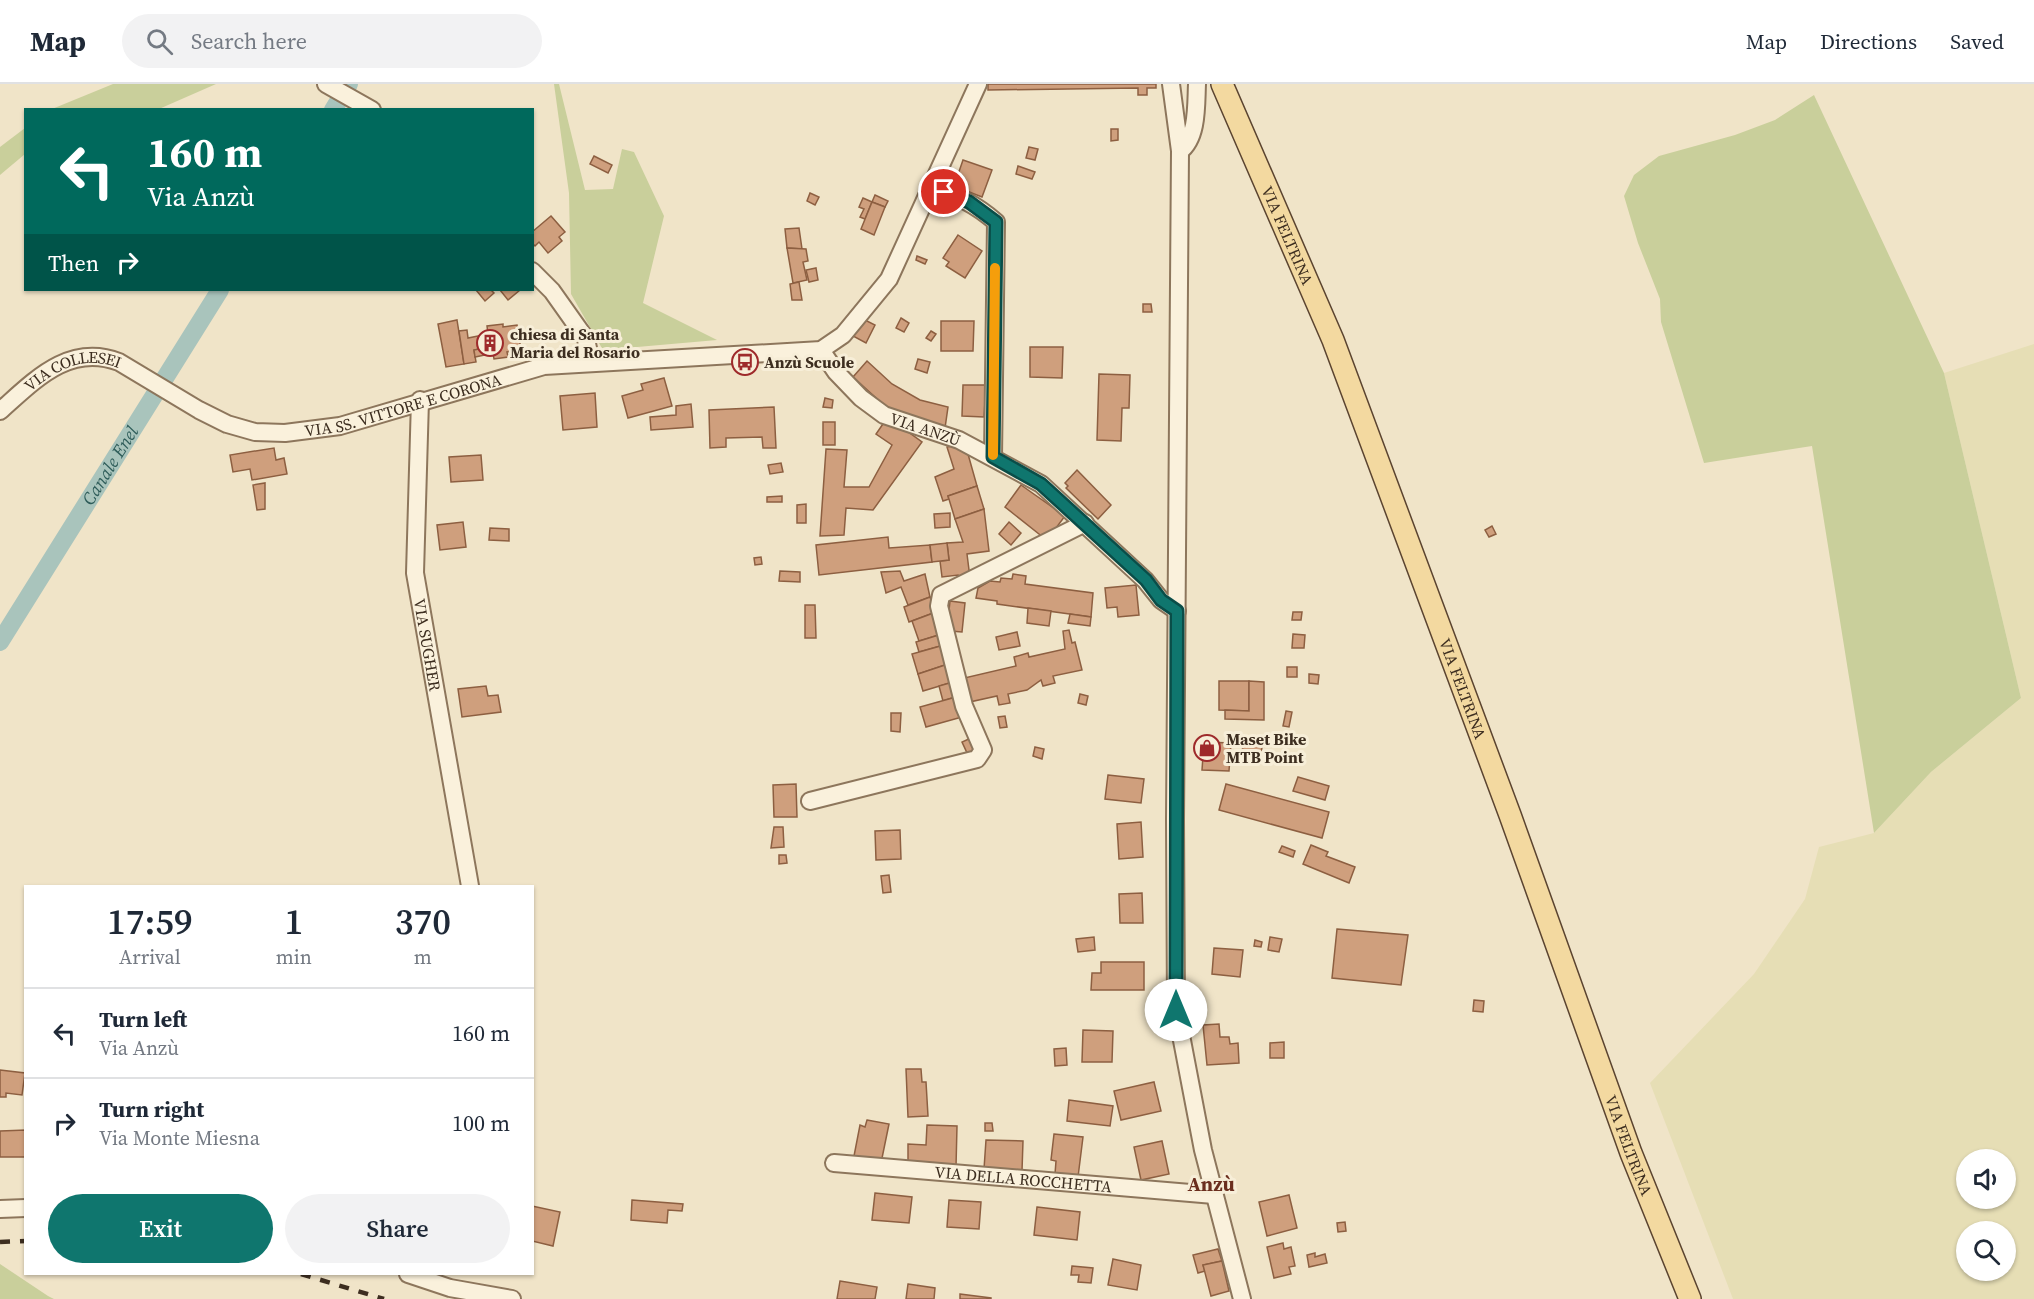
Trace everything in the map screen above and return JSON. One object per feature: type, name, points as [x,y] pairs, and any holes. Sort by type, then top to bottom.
[{"type":"main road","name":"VIA FELTRINA","points":[[1222,84],[1333,340],[1510,815],[1631,1153],[1690,1299]]},
{"type":"street","points":[[326,84],[368,108]]},
{"type":"street","name":"VIA SS. VITTORE E CORONA","points":[[182,400],[227,424],[268,433],[340,426],[420,400],[544,366],[808,353],[821,350],[843,335],[889,279],[978,84]]},
{"type":"street","points":[[1171,84],[1180,151],[1176,1010],[1203,1150],[1242,1299]]},
{"type":"street","points":[[1180,151],[1190,139],[1195,115],[1197,84]]},
{"type":"street","points":[[932,189],[957,195],[981,209],[996,222],[993,457]]},
{"type":"street","points":[[534,273],[552,291],[586,339],[591,362]]},
{"type":"street","name":"VIA ANZÙ","points":[[821,350],[836,372],[855,392],[884,414],[959,440],[1041,484],[1146,580],[1161,600],[1177,611]]},
{"type":"street","name":"VIA COLLESEI","points":[[0,411],[45,374],[86,356],[107,357],[143,375],[182,400]]},
{"type":"street","name":"VIA SUGHER","points":[[420,400],[415,573],[470,885]]},
{"type":"street","points":[[810,801],[977,759],[983,750],[964,706],[939,606],[941,595],[1085,523]]},
{"type":"street","name":"VIA DELLA ROCCHETTA","points":[[834,1163],[1214,1195]]},
{"type":"street","points":[[0,1209],[24,1208]]},
{"type":"street","points":[[414,1275],[451,1281],[501,1298]]},
{"type":"shaded area","points":[[2034,344],[2034,1299],[1733,1299],[1650,1083],[1754,974],[1805,899],[1819,847],[1874,833],[1931,772],[2021,698],[1944,373]]},
{"type":"green space","points":[[113,84],[216,84],[161,108],[54,108]]},
{"type":"green space","points":[[554,84],[559,84],[585,190],[613,189],[622,149],[634,152],[664,216],[643,303],[717,340],[603,350],[571,294],[569,193]]},
{"type":"green space","points":[[1814,95],[1944,373],[2021,698],[1931,772],[1874,833],[1812,446],[1704,463],[1661,322],[1660,299],[1638,243],[1624,196],[1634,175],[1659,156],[1735,135],[1775,120]]},
{"type":"green space","points":[[24,129],[24,155],[0,175],[0,147]]},
{"type":"green space","points":[[0,1264],[48,1296],[54,1299],[0,1299]]},
{"type":"building","points":[[988,84],[1156,84],[1156,88],[1147,88],[1147,95],[1138,95],[1138,88],[988,90]]},
{"type":"building","points":[[1111,129],[1118,129],[1118,140],[1111,141]]},
{"type":"building","points":[[1029,147],[1038,149],[1035,160],[1026,158]]},
{"type":"building","points":[[594,156],[612,165],[608,173],[590,164]]},
{"type":"building","points":[[963,160],[992,170],[982,197],[954,186]]},
{"type":"building","points":[[1018,166],[1035,172],[1032,179],[1016,174]]},
{"type":"building","points":[[810,193],[819,197],[815,205],[807,201]]},
{"type":"building","points":[[875,195],[888,201],[885,207],[872,202]]},
{"type":"building","points":[[863,198],[872,202],[865,219],[860,217],[864,209],[859,207]]},
{"type":"building","points":[[872,202],[885,207],[874,235],[861,229]]},
{"type":"building","points":[[551,216],[565,232],[559,237],[562,241],[548,253],[539,242],[534,245],[534,230]]},
{"type":"building","points":[[799,228],[802,249],[787,248],[785,229]]},
{"type":"building","points":[[958,235],[982,251],[965,278],[946,266],[949,262],[943,258]]},
{"type":"building","points":[[787,248],[806,249],[808,261],[803,262],[807,280],[793,283]]},
{"type":"building","points":[[917,256],[927,260],[925,264],[916,260]]},
{"type":"building","points":[[816,268],[818,280],[809,282],[806,270]]},
{"type":"building","points":[[799,282],[802,300],[792,300],[790,284]]},
{"type":"building","points":[[477,291],[494,293],[485,301]]},
{"type":"building","points":[[501,291],[519,291],[508,300]]},
{"type":"building","points":[[1143,304],[1151,304],[1152,312],[1143,312]]},
{"type":"building","points":[[901,318],[909,323],[904,332],[896,328]]},
{"type":"building","points":[[863,319],[875,325],[866,343],[853,336]]},
{"type":"building","points":[[457,320],[464,364],[446,367],[438,324]]},
{"type":"building","points":[[941,321],[974,321],[973,351],[941,351]]},
{"type":"building","name":"chiesa di Santa Maria del Rosario","points":[[503,324],[503,327],[517,325],[521,350],[507,352],[508,357],[494,359],[493,353],[485,355],[484,348],[474,350],[476,362],[464,364],[459,331],[467,330],[468,338],[488,334],[487,326]]},
{"type":"building","points":[[931,331],[936,334],[931,341],[926,338]]},
{"type":"building","points":[[1030,347],[1063,347],[1062,378],[1030,377]]},
{"type":"building","points":[[484,348],[485,355],[475,357],[474,350]]},
{"type":"building","points":[[918,359],[930,362],[927,373],[915,369]]},
{"type":"building","points":[[867,361],[892,384],[920,400],[948,407],[945,428],[918,421],[885,406],[853,377]]},
{"type":"building","points":[[1099,374],[1130,375],[1129,408],[1122,408],[1121,441],[1097,440]]},
{"type":"building","points":[[664,378],[672,406],[628,418],[622,396],[643,390],[641,384]]},
{"type":"building","points":[[963,385],[986,385],[984,417],[962,416]]},
{"type":"building","points":[[595,393],[597,427],[563,430],[560,396]]},
{"type":"building","points":[[825,398],[833,400],[832,408],[823,407]]},
{"type":"building","points":[[691,404],[693,427],[651,430],[650,417],[676,415],[676,406]]},
{"type":"building","points":[[774,407],[776,448],[763,448],[762,437],[726,438],[726,447],[710,448],[709,410]]},
{"type":"building","points":[[885,421],[904,429],[922,442],[873,510],[846,508],[844,535],[820,536],[826,449],[847,450],[844,487],[869,487],[892,445],[876,434]]},
{"type":"building","points":[[823,422],[835,422],[835,445],[823,445]]},
{"type":"building","points":[[957,445],[966,447],[977,486],[948,496],[949,499],[943,501],[935,477],[954,469],[947,447]]},
{"type":"building","points":[[274,448],[276,460],[284,458],[287,474],[252,480],[250,469],[233,472],[230,455]]},
{"type":"building","points":[[481,455],[483,480],[451,482],[449,457]]},
{"type":"building","points":[[781,463],[783,472],[770,474],[768,465]]},
{"type":"building","points":[[1077,470],[1111,505],[1098,519],[1066,488],[1068,486],[1065,483]]},
{"type":"building","points":[[265,483],[265,509],[257,510],[253,485]]},
{"type":"building","points":[[1021,485],[1065,516],[1050,536],[1044,538],[1005,507]]},
{"type":"building","points":[[977,486],[984,509],[955,519],[948,496]]},
{"type":"building","points":[[782,496],[782,502],[767,502],[767,497]]},
{"type":"building","points":[[806,504],[806,523],[797,523],[797,505]]},
{"type":"building","points":[[984,509],[989,551],[967,554],[970,578],[958,582],[958,575],[942,577],[940,561],[949,560],[947,543],[963,542],[955,519]]},
{"type":"building","points":[[950,513],[950,527],[935,528],[934,514]]},
{"type":"building","points":[[463,522],[466,547],[440,550],[437,525]]},
{"type":"building","points":[[1009,522],[1021,533],[1011,545],[999,534]]},
{"type":"building","points":[[1492,526],[1496,534],[1489,537],[1485,530]]},
{"type":"building","points":[[490,528],[509,529],[509,541],[489,540]]},
{"type":"building","points":[[888,537],[889,548],[930,545],[932,562],[819,575],[816,545]]},
{"type":"building","points":[[947,543],[949,560],[932,562],[930,545]]},
{"type":"building","points":[[761,557],[762,564],[755,565],[754,558]]},
{"type":"building","points":[[780,571],[800,572],[800,582],[779,581]]},
{"type":"building","points":[[900,571],[904,581],[925,574],[930,597],[908,605],[901,587],[886,593],[881,572]]},
{"type":"building","points":[[1013,574],[1026,576],[1025,584],[1093,593],[1091,617],[997,604],[997,601],[976,598],[978,588],[990,581],[1000,582],[1001,578],[1012,579]]},
{"type":"building","points":[[1136,585],[1139,615],[1118,617],[1117,607],[1107,608],[1105,588]]},
{"type":"building","points":[[930,597],[936,612],[909,622],[904,607]]},
{"type":"building","points":[[950,601],[965,603],[962,632],[950,631],[948,620]]},
{"type":"building","points":[[805,605],[815,605],[816,638],[805,638]]},
{"type":"building","points":[[1028,608],[1051,611],[1049,626],[1027,623]]},
{"type":"building","points":[[936,612],[942,634],[919,641],[912,621]]},
{"type":"building","points":[[1293,612],[1302,612],[1301,620],[1292,620]]},
{"type":"building","points":[[1070,614],[1091,617],[1090,626],[1068,623]]},
{"type":"building","points":[[1069,630],[1072,643],[1075,642],[1082,670],[1053,676],[1055,683],[1043,686],[1041,680],[1027,690],[1008,694],[1010,703],[999,705],[997,696],[965,703],[960,679],[1016,666],[1014,657],[1028,653],[1029,657],[1065,649],[1063,631]]},
{"type":"building","points":[[1017,632],[1020,646],[999,650],[996,637]]},
{"type":"building","points":[[942,634],[944,645],[919,652],[916,642]]},
{"type":"building","points":[[1293,634],[1305,635],[1304,648],[1292,648]]},
{"type":"building","points":[[944,645],[948,664],[918,674],[912,654]]},
{"type":"building","points":[[948,664],[953,682],[923,691],[918,674]]},
{"type":"building","points":[[1287,667],[1297,667],[1297,677],[1287,677]]},
{"type":"building","points":[[1309,674],[1319,675],[1318,684],[1309,683]]},
{"type":"building","points":[[1219,681],[1249,681],[1249,711],[1219,710]]},
{"type":"building","points":[[1249,681],[1264,682],[1264,720],[1225,719],[1225,710],[1249,711]]},
{"type":"building","points":[[953,682],[958,696],[943,701],[939,686]]},
{"type":"building","points":[[486,686],[488,696],[498,695],[501,712],[462,717],[458,689]]},
{"type":"building","points":[[1080,694],[1088,696],[1086,705],[1078,703]]},
{"type":"building","points":[[956,697],[962,717],[926,727],[920,707]]},
{"type":"building","points":[[1286,711],[1292,712],[1289,727],[1283,726]]},
{"type":"building","points":[[891,713],[901,713],[900,732],[891,731]]},
{"type":"building","points":[[1005,716],[1007,727],[1000,728],[998,717]]},
{"type":"building","points":[[973,737],[979,750],[968,755],[962,742]]},
{"type":"building","points":[[1204,742],[1231,743],[1229,771],[1202,770]]},
{"type":"building","points":[[1243,745],[1262,747],[1260,764],[1241,762]]},
{"type":"building","points":[[1035,747],[1044,749],[1042,759],[1033,756]]},
{"type":"building","points":[[1108,775],[1144,779],[1141,803],[1105,799]]},
{"type":"building","points":[[1298,777],[1329,786],[1325,800],[1293,791]]},
{"type":"building","points":[[796,784],[797,817],[774,817],[773,785]]},
{"type":"building","points":[[1226,784],[1329,812],[1322,838],[1219,810]]},
{"type":"building","points":[[1141,822],[1143,857],[1119,859],[1117,824]]},
{"type":"building","points":[[774,827],[783,827],[784,847],[771,848]]},
{"type":"building","points":[[900,830],[901,859],[876,860],[875,831]]},
{"type":"building","points":[[1311,845],[1328,852],[1326,856],[1355,867],[1349,883],[1303,864]]},
{"type":"building","points":[[1282,846],[1295,851],[1293,857],[1279,852]]},
{"type":"building","points":[[779,855],[786,855],[787,863],[779,864]]},
{"type":"building","points":[[889,875],[891,892],[883,893],[881,876]]},
{"type":"building","points":[[1142,893],[1143,923],[1120,923],[1119,894]]},
{"type":"building","points":[[1337,929],[1408,935],[1401,985],[1332,978]]},
{"type":"building","points":[[1094,937],[1095,950],[1078,952],[1076,939]]},
{"type":"building","points":[[1270,937],[1282,939],[1279,952],[1268,950]]},
{"type":"building","points":[[1255,940],[1262,942],[1261,947],[1254,946]]},
{"type":"building","points":[[1214,948],[1243,950],[1240,977],[1212,974]]},
{"type":"building","points":[[1101,962],[1144,962],[1144,990],[1091,990],[1092,973],[1101,973]]},
{"type":"building","points":[[1474,1000],[1484,1001],[1483,1012],[1473,1011]]},
{"type":"building","points":[[1219,1024],[1220,1037],[1229,1037],[1230,1044],[1238,1043],[1239,1063],[1207,1065],[1203,1025]]},
{"type":"building","points":[[1083,1030],[1113,1031],[1112,1062],[1082,1062]]},
{"type":"building","points":[[1284,1042],[1284,1058],[1270,1058],[1270,1043]]},
{"type":"building","points":[[1066,1048],[1067,1065],[1055,1066],[1054,1049]]},
{"type":"building","points":[[906,1069],[921,1069],[922,1082],[926,1082],[928,1116],[908,1117]]},
{"type":"building","points":[[0,1070],[24,1073],[22,1095],[6,1093],[6,1097],[0,1097]]},
{"type":"building","points":[[1154,1082],[1161,1111],[1121,1120],[1114,1091]]},
{"type":"building","points":[[1069,1100],[1113,1106],[1110,1126],[1067,1121]]},
{"type":"building","points":[[867,1120],[889,1124],[881,1163],[854,1156],[860,1125],[865,1127]]},
{"type":"building","points":[[985,1123],[992,1123],[993,1131],[985,1131]]},
{"type":"building","points":[[927,1125],[957,1126],[956,1167],[908,1166],[908,1144],[926,1145]]},
{"type":"building","points":[[24,1130],[24,1157],[0,1157],[0,1131]]},
{"type":"building","points":[[1054,1134],[1083,1137],[1078,1177],[1055,1174],[1056,1161],[1051,1160]]},
{"type":"building","points":[[986,1140],[1023,1141],[1022,1171],[984,1169]]},
{"type":"building","points":[[1162,1141],[1169,1174],[1141,1180],[1134,1147]]},
{"type":"building","points":[[875,1193],[912,1197],[909,1223],[872,1220]]},
{"type":"building","points":[[1289,1195],[1297,1228],[1267,1236],[1259,1202]]},
{"type":"building","points":[[632,1200],[683,1204],[682,1211],[668,1210],[667,1223],[631,1220]]},
{"type":"building","points":[[949,1200],[981,1202],[979,1229],[947,1227]]},
{"type":"building","points":[[534,1206],[560,1212],[553,1246],[534,1241]]},
{"type":"building","points":[[1037,1207],[1080,1212],[1077,1240],[1034,1235]]},
{"type":"building","points":[[1345,1222],[1346,1231],[1338,1232],[1337,1223]]},
{"type":"building","points":[[1283,1243],[1284,1249],[1291,1247],[1295,1266],[1289,1267],[1291,1274],[1274,1278],[1267,1247]]},
{"type":"building","points":[[1218,1249],[1222,1261],[1203,1265],[1205,1271],[1198,1273],[1193,1255]]},
{"type":"building","points":[[1315,1253],[1315,1257],[1325,1254],[1327,1263],[1309,1267],[1307,1255]]},
{"type":"building","points":[[1113,1259],[1141,1265],[1137,1290],[1108,1285]]},
{"type":"building","points":[[1222,1261],[1229,1291],[1211,1296],[1203,1265]]},
{"type":"building","points":[[1072,1266],[1093,1268],[1091,1283],[1078,1282],[1079,1275],[1071,1275]]},
{"type":"building","points":[[840,1281],[877,1287],[875,1299],[837,1299]]},
{"type":"building","points":[[908,1284],[935,1288],[934,1299],[906,1299]]},
{"type":"building","points":[[960,1294],[991,1298],[991,1299],[960,1299]]},
{"type":"waterway","name":"Canale Enel","points":[[334,108],[349,84]]},
{"type":"waterway","name":"Canale Enel","points":[[0,642],[219,291]]},
{"type":"railway","points":[[0,1242],[24,1241]]},
{"type":"railway","points":[[304,1275],[384,1299]]},
{"type":"slow traffic","points":[[993,455],[995,268]]},
{"type":"place","name":"chiesa di Santa Maria del Rosario","points":[[490,343]]},
{"type":"place","name":"Anzù Scuole","points":[[745,362]]},
{"type":"place","name":"Maset Bike MTB Point","points":[[1207,748]]},
{"type":"district","name":"Anzù","points":[[1211,1184]]},
{"type":"route","points":[[944,192],[957,195],[981,209],[996,222],[993,457],[1041,484],[1146,580],[1161,600],[1177,611],[1176,1010]]}]
